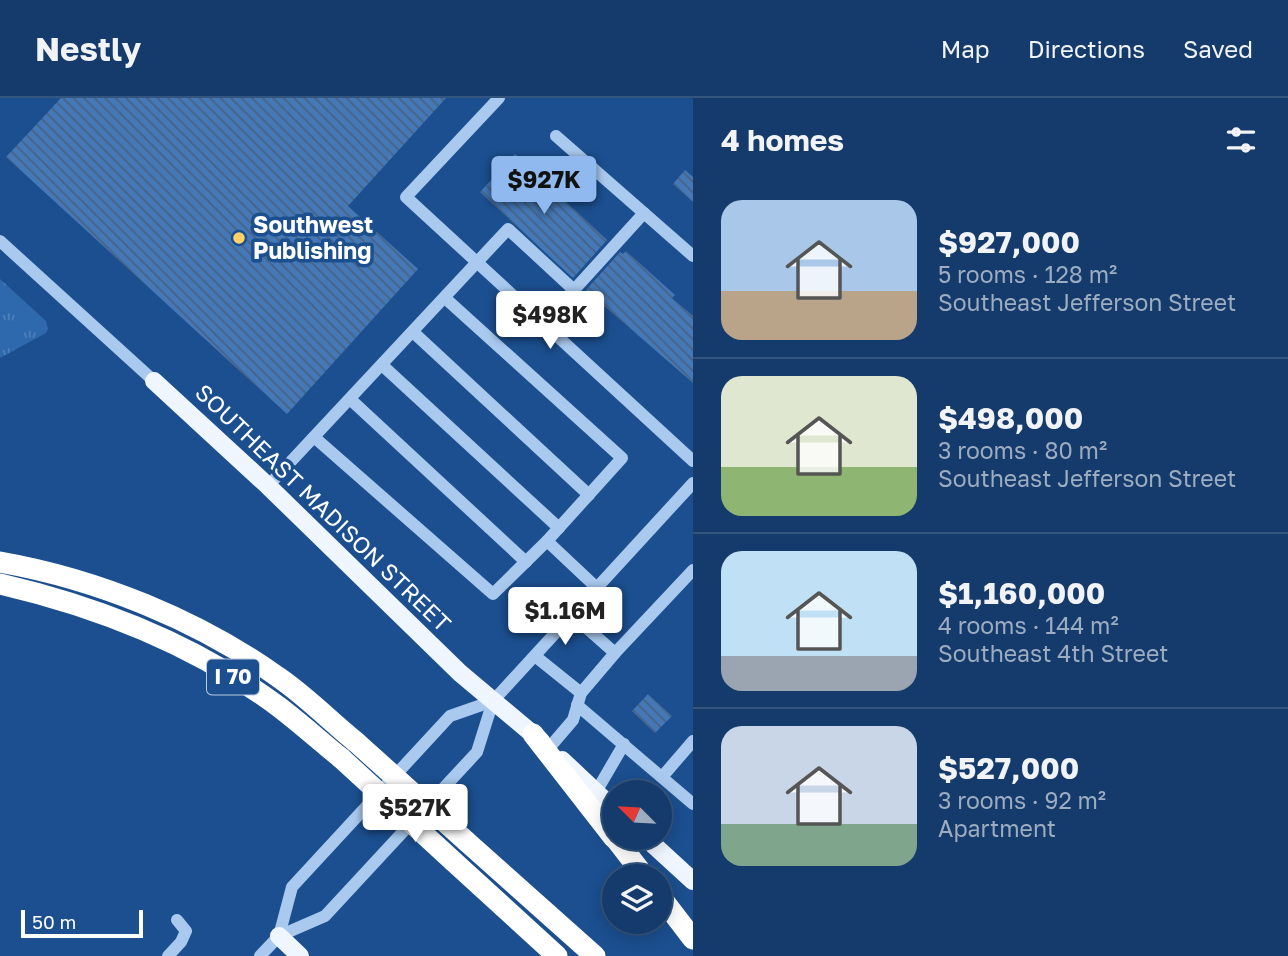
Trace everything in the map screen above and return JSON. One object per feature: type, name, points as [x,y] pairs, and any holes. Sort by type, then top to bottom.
[{"type":"highway","name":"I 70","points":[[5,562],[92,584],[131,598],[230,646],[280,678],[356,742],[595,956]]},
{"type":"highway","name":"I 70","points":[[0,584],[111,617],[175,644],[278,707],[341,758],[557,956]]},
{"type":"highway","points":[[541,741],[602,822]]},
{"type":"highway","points":[[624,850],[635,864]]},
{"type":"highway","points":[[672,912],[693,939]]},
{"type":"main road","name":"SOUTHEAST MADISON STREET","points":[[154,382],[268,486],[460,673],[541,741],[602,798]]},
{"type":"main road","points":[[659,850],[693,881]]},
{"type":"main road","points":[[279,936],[300,956]]},
{"type":"street","points":[[499,98],[406,197],[693,461]]},
{"type":"street","points":[[556,136],[693,256]]},
{"type":"street","points":[[544,323],[644,213]]},
{"type":"street","points":[[268,486],[508,229],[574,290]]},
{"type":"street","name":"SOUTHEAST MADISON STREET","points":[[0,241],[154,382]]},
{"type":"street","points":[[314,437],[493,594],[547,541],[622,458],[445,298]]},
{"type":"street","points":[[413,332],[589,495]]},
{"type":"street","points":[[382,365],[559,528]]},
{"type":"street","points":[[350,399],[526,562]]},
{"type":"street","points":[[260,956],[279,936],[325,916],[477,752],[493,701],[693,483]]},
{"type":"street","points":[[547,541],[597,588]]},
{"type":"street","points":[[541,741],[573,720],[579,699],[615,653],[693,570]]},
{"type":"street","points":[[572,615],[615,653]]},
{"type":"street","points":[[535,656],[624,744],[693,804]]},
{"type":"street","points":[[279,936],[292,887],[450,716],[493,701]]},
{"type":"street","points":[[662,777],[693,741]]},
{"type":"street","points":[[596,792],[624,744]]},
{"type":"street","points":[[168,956],[181,942],[186,931],[177,920]]},
{"type":"green space","points":[[0,279],[46,321],[48,329],[46,333],[0,358]]},
{"type":"building","name":"Southwest Publishing","points":[[61,98],[446,98],[348,206],[418,269],[287,414],[6,157]]},
{"type":"building","points":[[515,154],[607,240],[573,278],[480,192]]},
{"type":"building","points":[[685,170],[693,177],[693,202],[673,184]]},
{"type":"building","points":[[626,251],[675,295],[672,298],[693,316],[693,383],[586,290],[620,252],[623,254]]},
{"type":"building","points":[[648,694],[672,716],[655,733],[632,711]]},
{"type":"place","name":"Southwest Publishing","points":[[239,238]]}]
